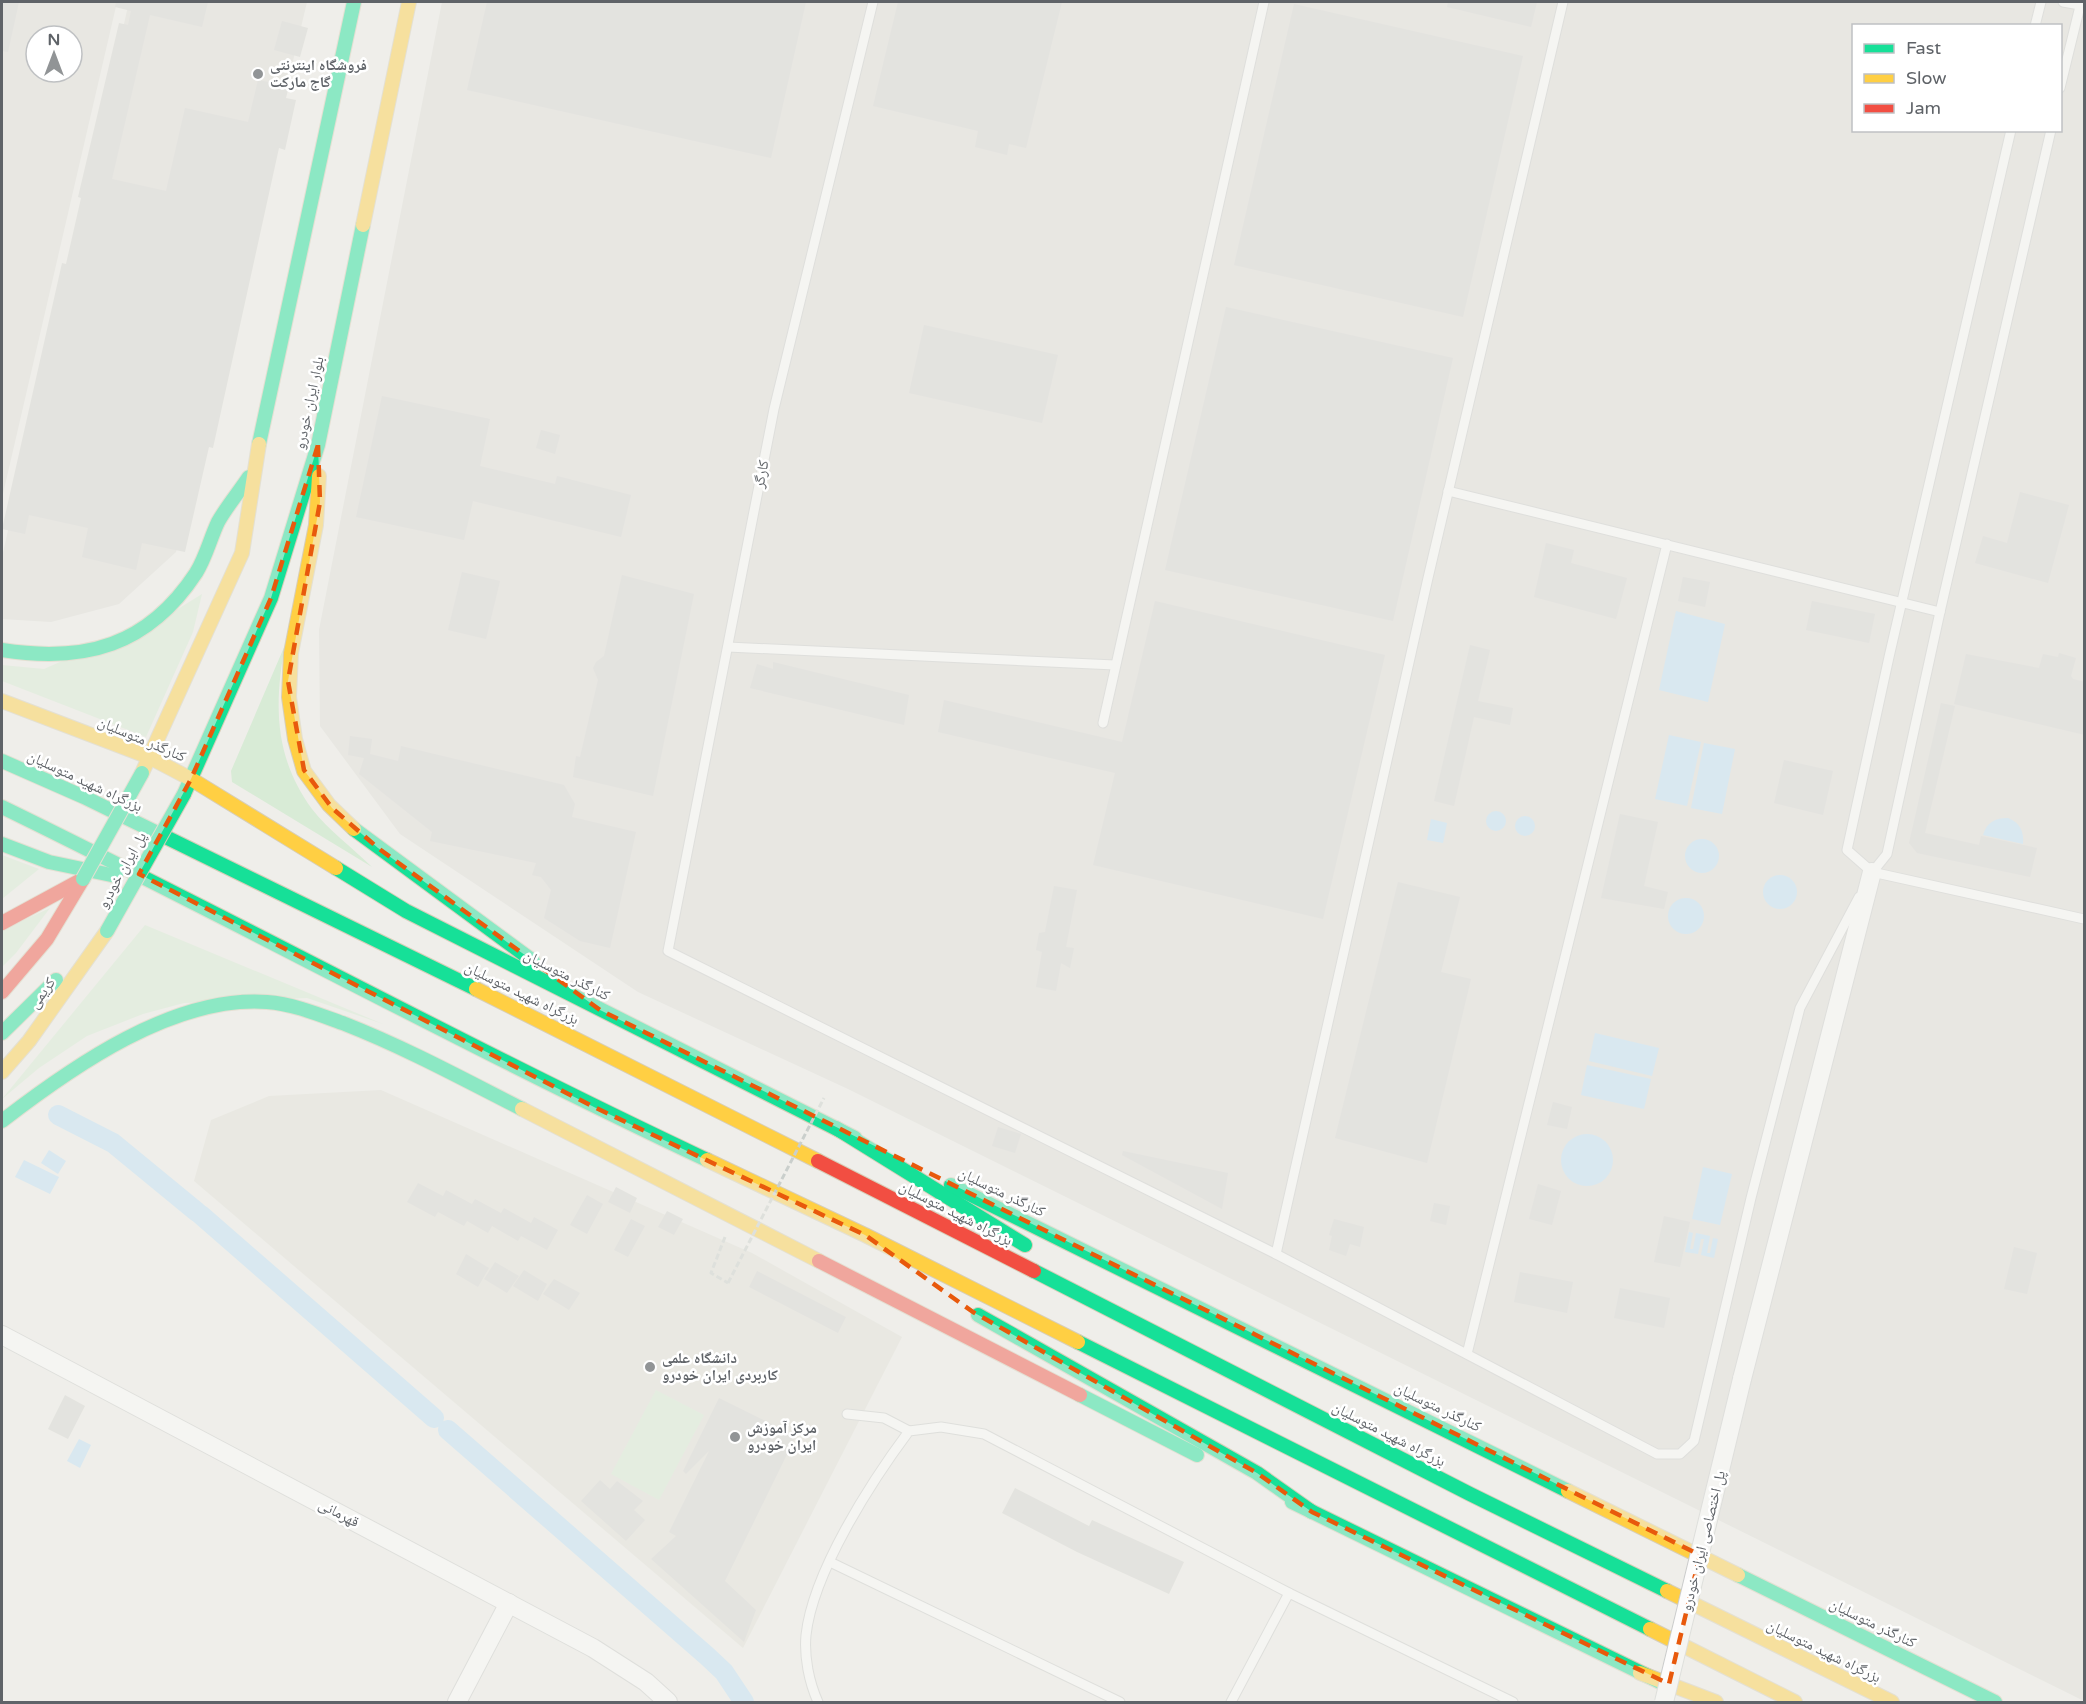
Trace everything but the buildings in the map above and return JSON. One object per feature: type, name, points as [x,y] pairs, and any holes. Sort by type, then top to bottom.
[{"type":"main road","points":[[149,757],[242,553],[253,470],[354,2]]},
{"type":"main road","name":"بلوار ایران خودرو","points":[[184,794],[271,598],[318,445],[409,2]]},
{"type":"main road","points":[[318,445],[320,502],[298,609],[288,681],[294,731],[304,770],[332,808],[378,848],[600,1010]]},
{"type":"main road","points":[[2,650],[44,656],[89,652],[119,642],[141,630],[167,609],[196,573],[219,522],[253,470]]},
{"type":"main road","name":"کنارگذر متوسلیان","points":[[2,701],[149,757],[191,779],[406,911],[836,1128],[1995,1702]]},
{"type":"main road","name":"پل ایران‌ خودرو","points":[[2,992],[31,961],[72,905],[83,879],[149,757]]},
{"type":"main road","name":"بزرگراه شهید متوسلیان","points":[[2,761],[84,797],[589,1044],[1470,1494],[1892,1702]]},
{"type":"main road","name":"پل ایران‌ خودرو","points":[[107,931],[184,794]]},
{"type":"main road","points":[[2,807],[169,888],[345,982],[594,1107],[865,1235],[1795,1702]]},
{"type":"main road","points":[[2,844],[49,862],[169,888]]},
{"type":"main road","points":[[2,923],[83,879]]},
{"type":"main road","points":[[2,1033],[107,931]]},
{"type":"main road","name":"کریمی","points":[[2,1072],[29,1041],[107,931]]},
{"type":"main road","points":[[2,1121],[96,1053],[148,1027],[241,1001],[290,1005],[394,1043],[1121,1417],[1701,1702]]},
{"type":"main road","points":[[836,1128],[1039,1254]]},
{"type":"main road","points":[[865,1235],[946,1292]]},
{"type":"main road","points":[[1070,1273],[1212,1361]]},
{"type":"main road","points":[[964,1305],[1257,1473],[1312,1512]]},
{"type":"main road","points":[[1640,1673],[1716,1702]]},
{"type":"street","name":"پل اختصاصی ایران خودرو","points":[[1664,1702],[1742,1379],[1872,872]]},
{"type":"street","name":"قهرمانی","points":[[2,1335],[593,1648],[646,1682],[668,1702]]},
{"type":"street","points":[[457,1702],[509,1603]]},
{"type":"lane","name":"کارگر","points":[[873,2],[774,409],[668,951],[1276,1254]]},
{"type":"lane","points":[[1103,723],[1264,2]]},
{"type":"lane","points":[[1563,2],[1448,491],[1276,1254],[1657,1454],[1680,1454],[1694,1441],[1751,1198],[1800,1008],[1872,872],[1887,854],[2051,132]]},
{"type":"lane","points":[[2036,24],[2041,2]]},
{"type":"lane","points":[[2062,84],[2080,3],[2063,2]]},
{"type":"lane","points":[[2011,132],[1901,602],[1847,850],[1872,872],[2085,919]]},
{"type":"lane","points":[[1448,491],[1940,612]]},
{"type":"lane","points":[[1467,1354],[1667,544]]},
{"type":"lane","points":[[728,647],[1116,665]]},
{"type":"lane","points":[[847,1414],[884,1418],[909,1431],[941,1427],[984,1434],[1289,1593],[1513,1702]]},
{"type":"lane","points":[[818,1702],[810,1683],[806,1636],[815,1594],[878,1472],[909,1431]]},
{"type":"lane","points":[[830,1562],[1120,1702]]},
{"type":"lane","points":[[1231,1702],[1289,1593]]},
{"type":"path","points":[[734,1216],[711,1272],[728,1283],[824,1098]]},
{"type":"highlighted area","points":[[318,445],[320,502],[288,681],[304,770],[332,808],[378,848],[600,1010],[1700,1555],[1669,1684],[1312,1512],[1257,1473],[973,1312],[865,1235],[594,1107],[139,874],[191,779],[271,598]]},
{"type":"shaded area","points":[[2,2],[117,2],[2,498]]},
{"type":"shaded area","points":[[129,2],[307,2],[176,552],[119,604],[51,622],[2,619],[2,557]]},
{"type":"shaded area","points":[[442,2],[2084,2],[2084,1701],[848,1089],[638,992],[400,834],[320,726],[319,630]]},
{"type":"shaded area","name":"دانشگاه علمی کاربردی ایران خودرو","points":[[381,1090],[752,1253],[902,1337],[743,1648],[194,1181],[211,1120],[269,1096]]},
{"type":"green space","points":[[202,594],[193,632],[146,737],[2,681],[2,665],[44,669],[173,612]]},
{"type":"green space","points":[[285,645],[281,667],[279,710],[280,730],[290,770],[299,789],[318,817],[372,867],[232,782],[231,771]]},
{"type":"green space","points":[[2,855],[39,869],[2,899]]},
{"type":"green space","points":[[50,908],[16,953],[2,967],[2,930]]},
{"type":"green space","points":[[145,925],[383,1024],[307,998],[184,1003],[143,1014],[87,1036],[39,1068],[2,1099]]},
{"type":"green space","points":[[656,1390],[704,1415],[659,1500],[611,1474]]},
{"type":"water","points":[[1676,611],[1725,624],[1708,702],[1659,690]]},
{"type":"water","points":[[1669,735],[1701,742],[1687,806],[1655,799]]},
{"type":"water","points":[[1704,743],[1735,749],[1722,814],[1691,808]]},
{"type":"water","points":[[1496,811],[1503,814],[1506,821],[1503,828],[1496,831],[1489,828],[1486,821],[1489,814]]},
{"type":"water","points":[[1525,816],[1532,819],[1535,826],[1532,833],[1525,836],[1518,833],[1515,826],[1518,819]]},
{"type":"water","points":[[2008,818],[2016,822],[2020,828],[2023,844],[1983,835],[1992,822]]},
{"type":"water","points":[[1431,819],[1447,823],[1443,843],[1427,840]]},
{"type":"water","points":[[1702,839],[1714,844],[1719,856],[1714,868],[1702,873],[1690,868],[1685,856],[1690,844]]},
{"type":"water","points":[[1780,875],[1792,880],[1797,892],[1792,904],[1780,909],[1768,904],[1763,892],[1768,880]]},
{"type":"water","points":[[1686,898],[1699,903],[1704,916],[1699,929],[1686,934],[1673,929],[1668,916],[1673,903]]},
{"type":"water","points":[[1595,1033],[1659,1048],[1652,1076],[1589,1061]]},
{"type":"water","points":[[1587,1065],[1651,1079],[1644,1109],[1581,1095]]},
{"type":"water","points":[[1582,1134],[1592,1134],[1602,1138],[1609,1145],[1613,1160],[1609,1175],[1602,1182],[1592,1186],[1582,1186],[1572,1182],[1565,1175],[1561,1165],[1561,1155],[1565,1145],[1572,1138]]},
{"type":"water","points":[[49,1150],[66,1161],[58,1174],[41,1163]]},
{"type":"water","points":[[24,1160],[59,1177],[50,1194],[15,1177]]},
{"type":"water","points":[[1703,1167],[1732,1174],[1720,1225],[1692,1219]]},
{"type":"water","points":[[1689,1232],[1693,1233],[1690,1249],[1693,1249],[1696,1233],[1710,1236],[1707,1253],[1710,1253],[1713,1238],[1718,1239],[1714,1258],[1701,1255],[1704,1239],[1701,1239],[1698,1254],[1685,1252]]},
{"type":"water","points":[[79,1439],[91,1445],[80,1468],[67,1461]]},
{"type":"waterway","points":[[58,1115],[113,1143],[197,1212]]},
{"type":"waterway","points":[[201,1215],[434,1418]]},
{"type":"waterway","points":[[448,1430],[707,1656],[724,1672],[744,1702]]},
{"type":"traffic: fast","points":[[259,444],[354,2]]},
{"type":"traffic: fast","points":[[184,794],[271,598],[318,445],[363,225]]},
{"type":"traffic: fast","points":[[2,650],[61,654],[87,651],[112,644],[135,633],[157,618],[177,598],[196,573],[218,522],[249,477]]},
{"type":"traffic: fast","points":[[2,761],[84,797],[476,989]]},
{"type":"traffic: fast","points":[[83,879],[142,773]]},
{"type":"traffic: fast","points":[[107,931],[184,794]]},
{"type":"traffic: fast","points":[[2,807],[530,1074],[707,1160]]},
{"type":"traffic: fast","points":[[354,829],[533,961]]},
{"type":"traffic: fast","points":[[2,844],[49,862],[116,876]]},
{"type":"traffic: fast","points":[[336,868],[406,911],[855,1138]]},
{"type":"traffic: fast","points":[[2,1033],[56,980]]},
{"type":"traffic: fast","points":[[2,1121],[92,1058],[161,1022],[196,1010],[232,1003],[267,1002],[307,1010],[368,1033],[522,1109]]},
{"type":"traffic: fast","points":[[836,1128],[1025,1245]]},
{"type":"traffic: fast","points":[[951,1185],[1568,1491]]},
{"type":"traffic: fast","points":[[1034,1271],[1470,1494],[1667,1591]]},
{"type":"traffic: fast","points":[[978,1315],[1257,1473],[1312,1512]]},
{"type":"traffic: fast","points":[[1078,1342],[1650,1629]]},
{"type":"traffic: fast","points":[[1080,1395],[1197,1455]]},
{"type":"traffic: fast","points":[[1292,1502],[1660,1682]]},
{"type":"traffic: fast","points":[[1738,1575],[1995,1702]]},
{"type":"traffic: slow","points":[[363,225],[409,2]]},
{"type":"traffic: slow","points":[[142,773],[242,553],[259,444]]},
{"type":"traffic: slow","points":[[319,476],[316,525],[291,653],[289,697],[295,739],[304,771],[329,805],[354,829]]},
{"type":"traffic: slow","points":[[2,701],[149,757],[191,779],[336,868]]},
{"type":"traffic: slow","points":[[2,1072],[29,1041],[107,931]]},
{"type":"traffic: slow","points":[[476,989],[818,1161]]},
{"type":"traffic: slow","points":[[522,1109],[819,1261]]},
{"type":"traffic: slow","points":[[707,1160],[865,1235],[1078,1342]]},
{"type":"traffic: slow","points":[[1568,1491],[1738,1575]]},
{"type":"traffic: slow","points":[[1667,1591],[1892,1702]]},
{"type":"traffic: slow","points":[[1650,1629],[1795,1702]]},
{"type":"traffic: slow","points":[[1640,1673],[1716,1702]]},
{"type":"traffic: jam","points":[[2,992],[47,939],[83,879]]},
{"type":"traffic: jam","points":[[2,923],[83,879]]},
{"type":"traffic: jam","points":[[818,1161],[1034,1271]]},
{"type":"traffic: jam","points":[[819,1261],[1080,1395]]},
{"type":"place","name":"فروشگاه اینترنتی گاج مارکت","points":[[258,74]]},
{"type":"place","name":"دانشگاه علمی کاربردی ایران خودرو","points":[[650,1367]]},
{"type":"place","name":"مرکز آموزش ایران خودرو","points":[[735,1437]]}]
